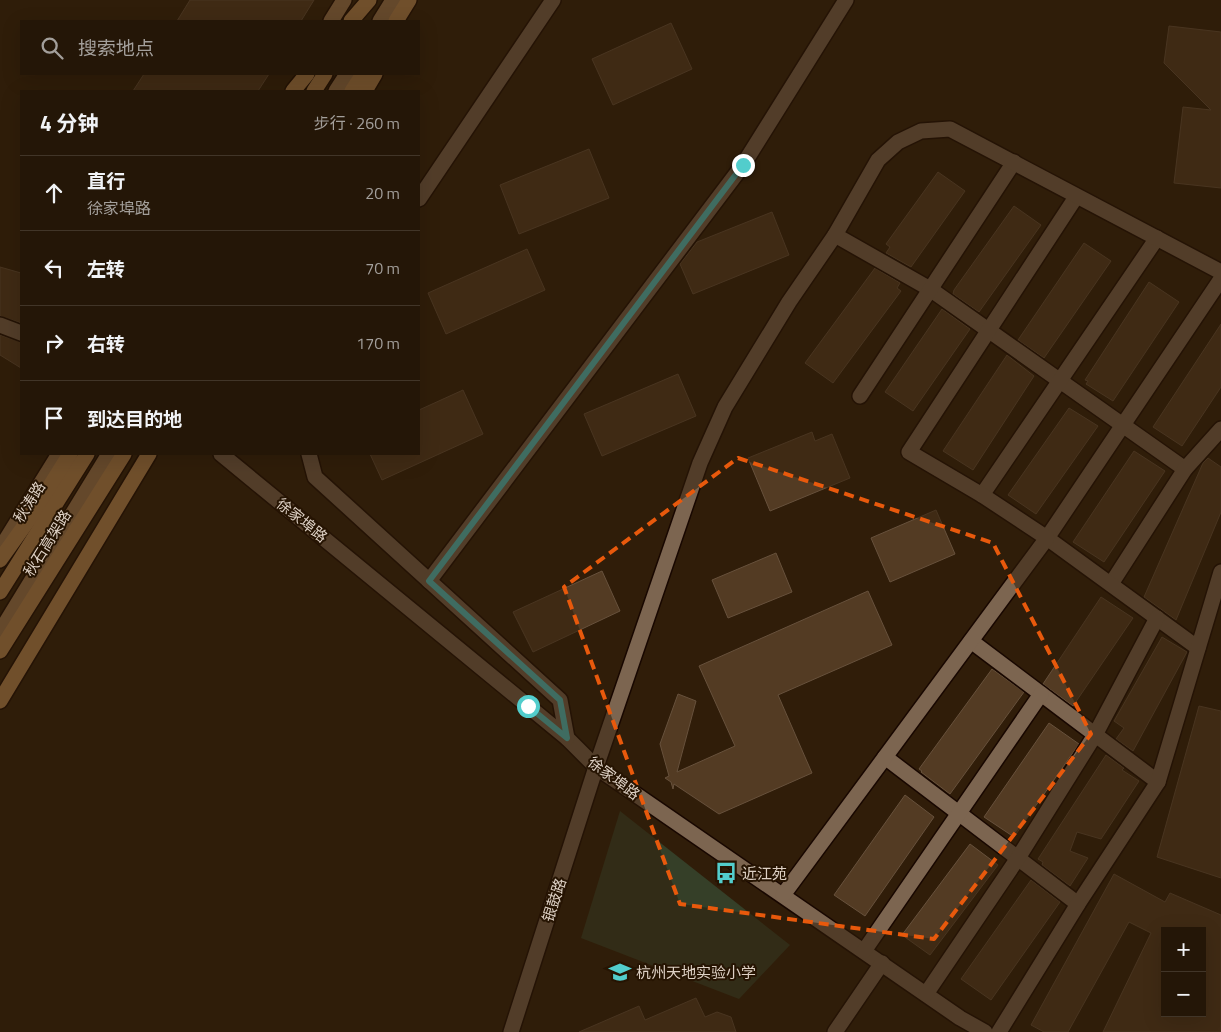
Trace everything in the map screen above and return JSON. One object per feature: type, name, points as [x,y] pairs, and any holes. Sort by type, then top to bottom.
[{"type":"highway","points":[[352,20],[370,0]]},
{"type":"highway","points":[[359,20],[370,0]]},
{"type":"highway","points":[[397,20],[409,0]]},
{"type":"highway","points":[[408,20],[420,0]]},
{"type":"highway","points":[[294,90],[306,75]]},
{"type":"highway","points":[[315,90],[324,75]]},
{"type":"highway","points":[[353,90],[362,75]]},
{"type":"highway","points":[[366,90],[374,75]]},
{"type":"highway","points":[[0,560],[30,518],[69,455]]},
{"type":"highway","name":"秋石高架路","points":[[0,592],[86,455]]},
{"type":"highway","name":"秋石高架路","points":[[0,651],[123,455]]},
{"type":"highway","points":[[0,701],[148,455]]},
{"type":"main road","points":[[332,20],[344,0]]},
{"type":"main road","points":[[381,20],[393,0]]},
{"type":"main road","points":[[287,90],[296,75]]},
{"type":"main road","points":[[337,90],[346,75]]},
{"type":"main road","name":"秋涛路","points":[[0,550],[58,455]]},
{"type":"main road","points":[[0,632],[108,455]]},
{"type":"main road","points":[[0,538],[26,508]]},
{"type":"street","points":[[420,198],[553,0]]},
{"type":"street","points":[[429,581],[743,165],[846,0]]},
{"type":"street","name":"银鼓路","points":[[511,1032],[596,767],[700,463],[725,407],[789,302],[835,235],[878,160],[898,142],[921,130],[950,129],[1221,272]]},
{"type":"street","points":[[860,396],[1014,162]]},
{"type":"street","points":[[1076,197],[909,452],[982,495],[1047,538],[1198,648]]},
{"type":"street","points":[[835,235],[930,289],[1185,469]]},
{"type":"street","points":[[982,495],[1157,238]]},
{"type":"street","points":[[783,895],[1047,538],[1221,280]]},
{"type":"street","points":[[0,325],[20,333]]},
{"type":"street","points":[[1111,584],[1185,469],[1221,429]]},
{"type":"street","name":"徐家埠路","points":[[222,455],[567,738],[596,767],[926,994],[985,1032]]},
{"type":"street","points":[[309,455],[315,477],[560,700],[567,738]]},
{"type":"street","points":[[999,1032],[1078,904],[1158,782],[1221,572]]},
{"type":"street","points":[[926,994],[1018,858],[1096,735],[1157,618]]},
{"type":"street","points":[[971,641],[1158,782]]},
{"type":"street","points":[[864,951],[1041,694]]},
{"type":"street","points":[[885,757],[1078,904]]},
{"type":"street","points":[[835,1032],[882,963]]},
{"type":"highlighted area","points":[[738,458],[993,543],[1091,734],[934,939],[680,904],[564,587]]},
{"type":"green space","points":[[620,811],[790,945],[739,999],[581,938]]},
{"type":"building","points":[[190,0],[314,0],[302,20],[178,20]]},
{"type":"building","points":[[671,23],[692,69],[613,105],[592,59]]},
{"type":"building","points":[[1169,26],[1221,32],[1221,188],[1174,183],[1183,107],[1211,110],[1164,63]]},
{"type":"building","points":[[143,75],[268,75],[259,90],[134,90]]},
{"type":"building","points":[[589,149],[609,198],[519,234],[500,185]]},
{"type":"building","points":[[938,172],[965,191],[911,267],[886,253],[890,247],[886,244]]},
{"type":"building","points":[[1014,206],[1041,225],[979,312],[953,294],[954,290]]},
{"type":"building","points":[[772,212],[789,255],[693,294],[680,264],[697,242]]},
{"type":"building","points":[[1084,243],[1111,261],[1044,358],[1018,340]]},
{"type":"building","points":[[527,249],[545,290],[446,334],[428,293]]},
{"type":"building","points":[[0,267],[20,273],[20,323],[0,316]]},
{"type":"building","points":[[875,268],[900,283],[897,288],[901,291],[833,383],[805,363]]},
{"type":"building","points":[[1149,282],[1179,302],[1113,401],[1086,384],[1088,381],[1085,380]]},
{"type":"building","points":[[942,309],[970,329],[913,411],[885,392]]},
{"type":"building","points":[[1221,324],[1221,387],[1182,446],[1153,427]]},
{"type":"building","points":[[0,335],[20,342],[20,367],[0,355]]},
{"type":"building","points":[[1007,355],[1034,376],[973,470],[943,451]]},
{"type":"building","points":[[678,374],[696,416],[602,456],[584,414]]},
{"type":"building","points":[[463,390],[483,434],[382,480],[370,455],[420,455],[420,410]]},
{"type":"building","points":[[1069,408],[1098,426],[1036,514],[1008,495]]},
{"type":"building","points":[[812,432],[815,441],[832,434],[850,478],[770,511],[748,458]]},
{"type":"building","points":[[1134,451],[1165,471],[1104,562],[1073,542]]},
{"type":"building","points":[[1208,458],[1221,467],[1221,512],[1176,620],[1144,597],[1203,463]]},
{"type":"building","points":[[936,510],[955,554],[890,582],[871,538]]},
{"type":"building","points":[[776,553],[792,592],[728,618],[712,580]]},
{"type":"building","points":[[602,571],[620,611],[533,652],[513,612]]},
{"type":"building","points":[[868,591],[892,645],[778,695],[812,773],[719,814],[674,784],[673,789],[671,782],[665,778],[669,776],[660,744],[678,694],[696,701],[677,772],[735,746],[699,666]]},
{"type":"building","points":[[1101,597],[1133,618],[1073,706],[1043,684]]},
{"type":"building","points":[[1162,637],[1187,652],[1133,751],[1116,739],[1124,728],[1114,721]]},
{"type":"building","points":[[992,669],[1024,692],[950,794],[919,769]]},
{"type":"building","points":[[1199,706],[1221,711],[1221,878],[1157,857]]},
{"type":"building","points":[[1049,723],[1079,744],[1014,837],[984,817]]},
{"type":"building","points":[[1106,755],[1124,768],[1122,770],[1139,781],[1101,839],[1077,832],[1070,851],[1088,858],[1070,886],[1042,865],[1043,862],[1038,859]]},
{"type":"building","points":[[905,795],[934,817],[865,916],[834,895]]},
{"type":"building","points":[[970,844],[998,865],[930,955],[902,935]]},
{"type":"building","points":[[1114,874],[1165,902],[1170,893],[1221,915],[1221,1032],[1103,1032],[1151,933],[1129,922],[1068,1032],[1044,1032],[1031,1025]]},
{"type":"building","points":[[1031,880],[1060,902],[991,1000],[961,979]]},
{"type":"building","points":[[696,998],[705,1017],[717,1012],[731,1017],[736,1032],[579,1032],[639,1006],[645,1020]]},
{"type":"place","name":"近江苑","points":[[726,873]]},
{"type":"place","name":"杭州天地实验小学","points":[[620,972]]},
{"type":"route","points":[[528,706],[567,738],[560,700],[429,581],[743,165]]}]
